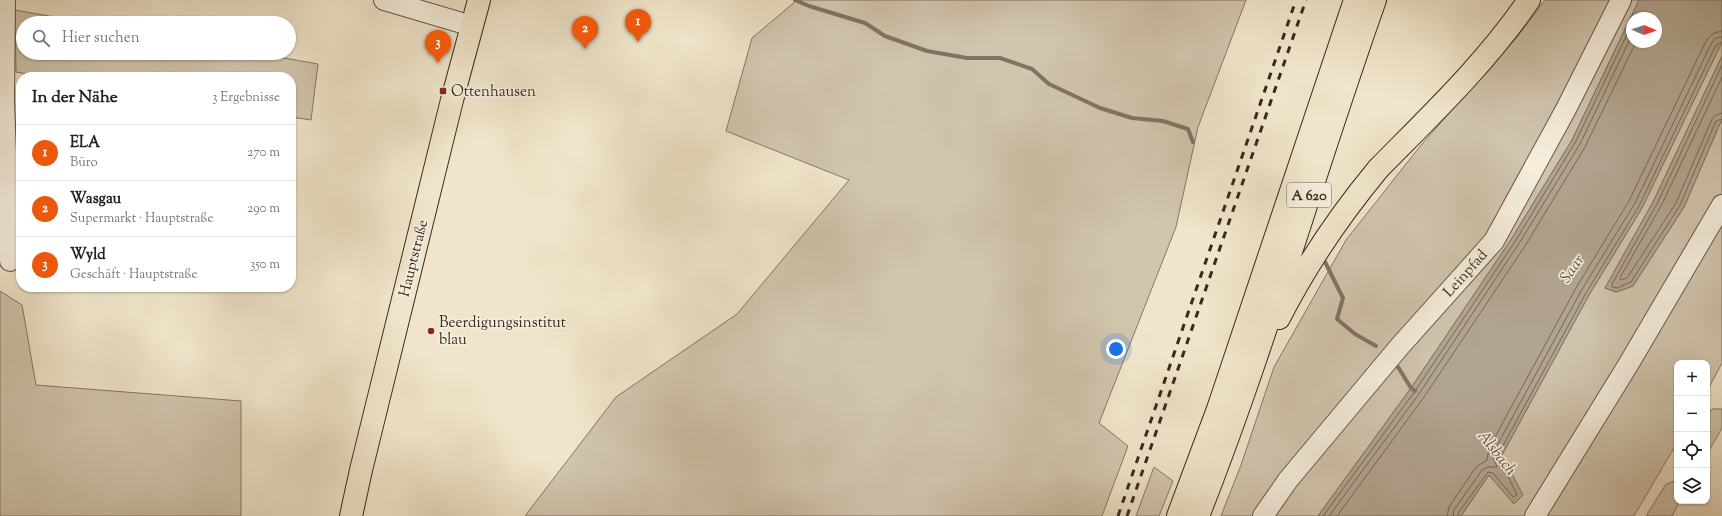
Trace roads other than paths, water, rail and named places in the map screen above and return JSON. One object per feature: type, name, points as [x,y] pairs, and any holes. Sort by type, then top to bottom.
[{"type":"main road","name":"Hauptstraße","points":[[352,516],[366,447],[479,0]]},
{"type":"main road","name":"A 620","points":[[1178,516],[1218,409],[1355,0]]},
{"type":"main road","name":"A 620","points":[[1198,516],[1244,391],[1375,0]]},
{"type":"main road","points":[[1244,391],[1284,308],[1314,256],[1340,218],[1378,169],[1485,58],[1509,30],[1529,0]]},
{"type":"street","points":[[5,0],[4,100],[10,261]]},
{"type":"street","points":[[384,0],[472,26]]},
{"type":"street","name":"Leinpfad","points":[[1263,516],[1288,480],[1400,346],[1494,241],[1566,109],[1621,0]]},
{"type":"street","points":[[1535,516],[1636,351],[1722,204]]},
{"type":"water","points":[[1639,0],[1722,0],[1722,42],[1642,208],[1589,295],[1502,455],[1523,495],[1514,504],[1489,475],[1461,516],[1318,516],[1411,388],[1512,238],[1572,140],[1626,27],[1626,48],[1662,48],[1662,12],[1633,12]]},
{"type":"water","points":[[1722,56],[1722,119],[1684,207],[1633,286],[1616,292],[1605,288],[1653,202]]},
{"type":"waterway","points":[[795,0],[809,6],[865,23],[885,36],[927,51],[967,58],[1000,58],[1032,69],[1049,84],[1100,108],[1132,118],[1163,121],[1188,129],[1193,142]]},
{"type":"waterway","points":[[1325,262],[1343,298],[1337,319],[1355,334],[1376,346]]},
{"type":"waterway","points":[[1398,367],[1411,388],[1415,391]]},
{"type":"railway","points":[[1118,516],[1296,0]]},
{"type":"railway","points":[[1127,516],[1306,0]]},
{"type":"place","name":"ELA","points":[[638,42]]},
{"type":"place","name":"Wasgau","points":[[585,49]]},
{"type":"place","name":"Wyld","points":[[438,63]]},
{"type":"place","name":"Ottenhausen","points":[[443,91]]},
{"type":"place","name":"Beerdigungsinstitut blau","points":[[431,331]]},
{"type":"water label","name":"Saar","points":[[1571,268]]},
{"type":"water label","name":"Alsbach","points":[[1498,452]]}]
